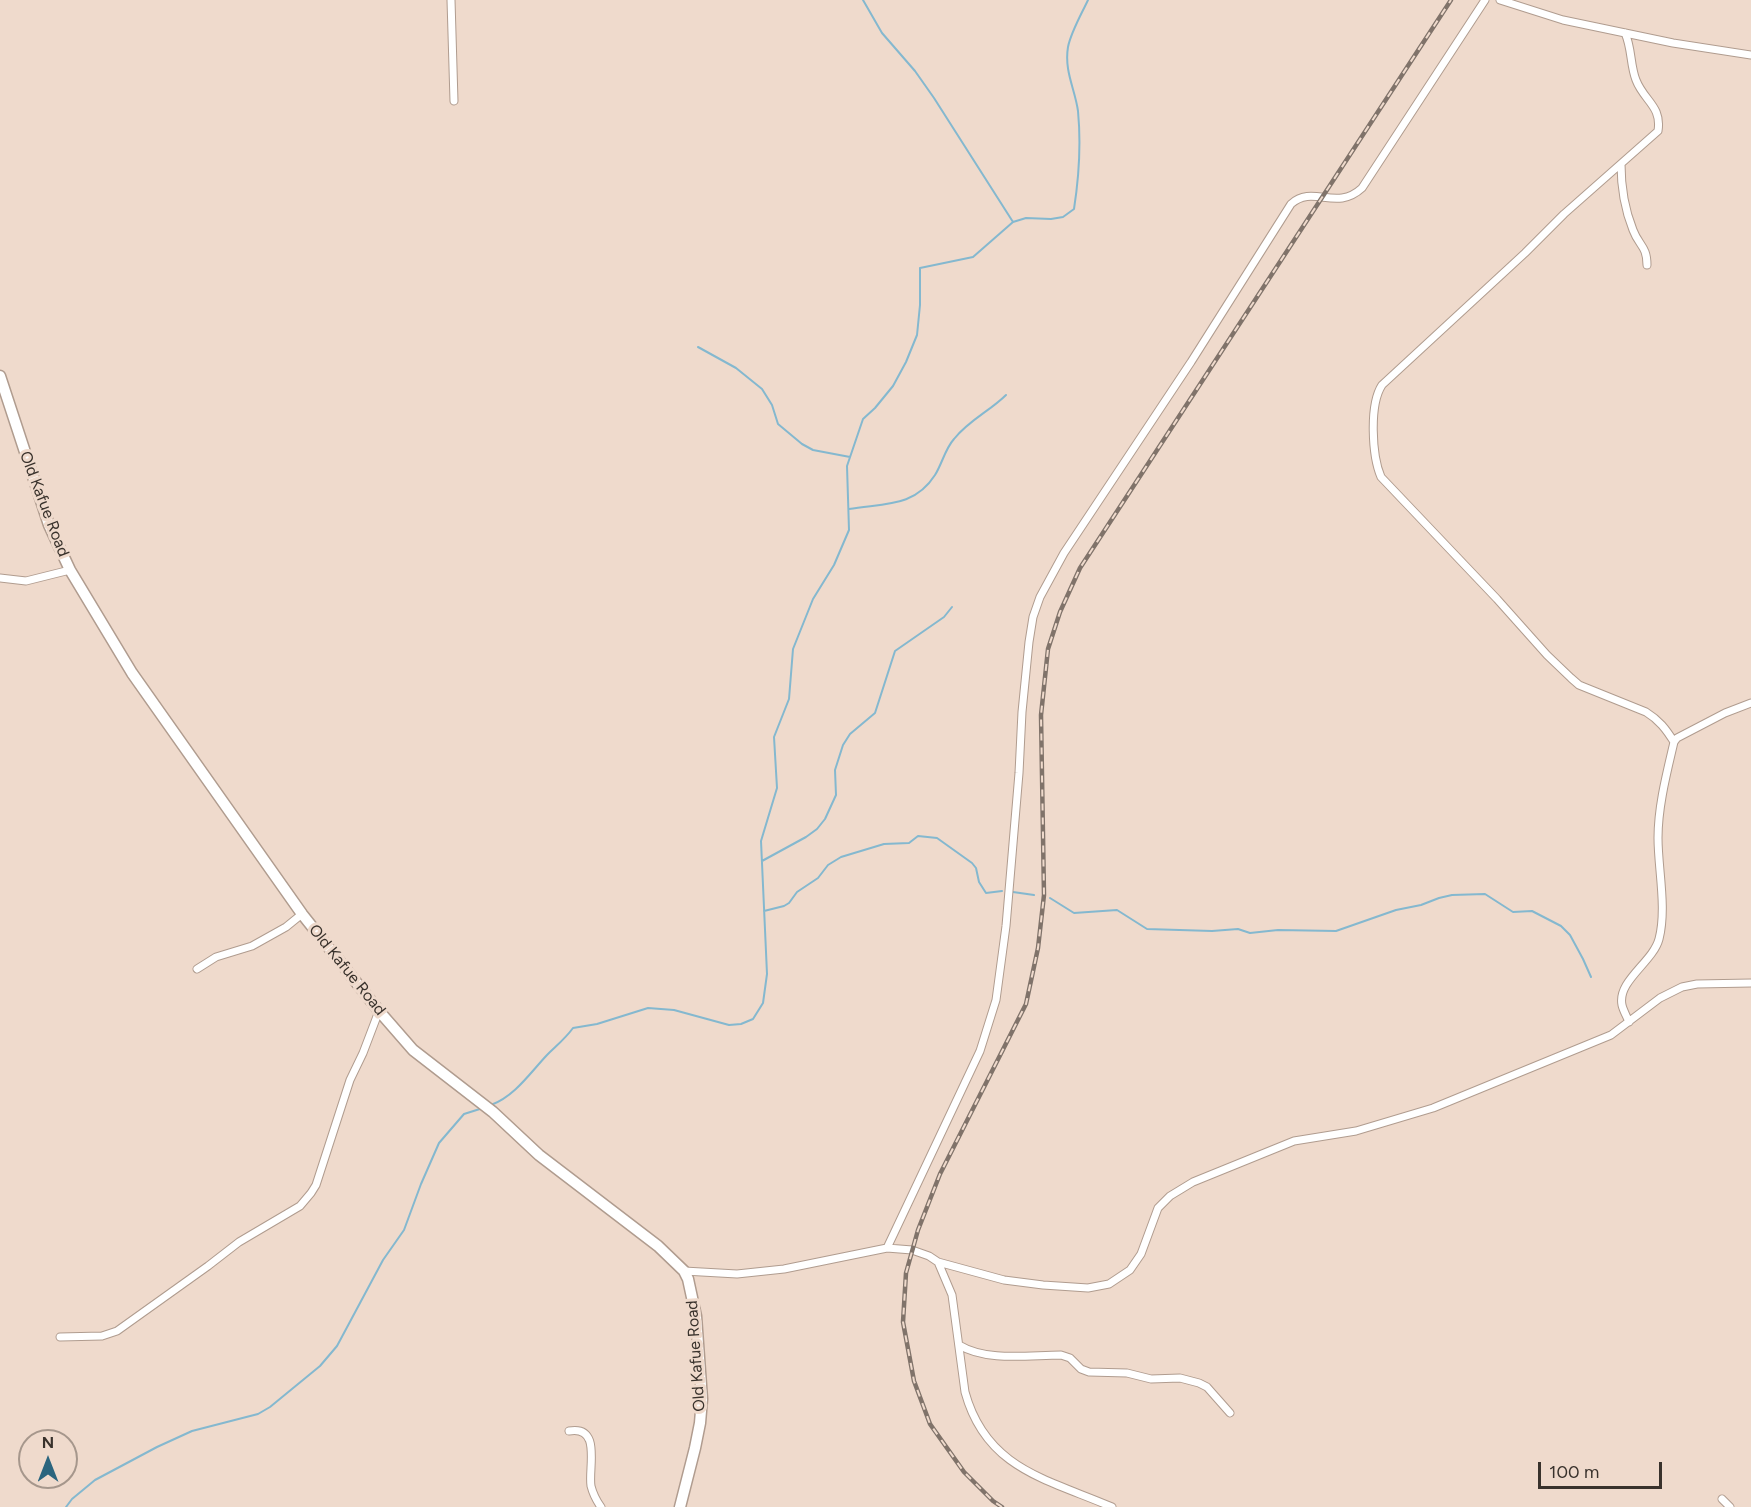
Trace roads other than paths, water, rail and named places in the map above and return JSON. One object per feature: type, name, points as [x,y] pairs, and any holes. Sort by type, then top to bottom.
[{"type":"street","points":[[451,0],[454,101]]},
{"type":"street","points":[[887,1248],[980,1051],[996,1000],[1006,926],[1029,642],[1033,617],[1040,597],[1064,553],[1191,362],[1291,204],[1298,198],[1306,196],[1343,200],[1362,188],[1485,0]]},
{"type":"street","points":[[1500,0],[1563,20],[1741,55],[1751,55]]},
{"type":"street","points":[[1625,33],[1640,89],[1659,114],[1659,131],[1564,214],[1382,385],[1376,397],[1374,454],[1381,477],[1547,655],[1579,685],[1656,718],[1674,742]]},
{"type":"street","points":[[1621,164],[1629,218],[1634,234],[1646,250],[1647,265]]},
{"type":"street","name":"Old Kafue Road","points":[[0,376],[49,525],[70,570],[132,673],[302,914],[413,1050],[493,1112],[539,1155],[658,1246],[684,1271],[696,1316],[702,1399],[695,1448],[680,1507]]},
{"type":"street","points":[[0,578],[26,581],[70,570]]},
{"type":"street","points":[[1629,1022],[1622,1004],[1625,985],[1645,964],[1657,946],[1660,936],[1662,885],[1658,836],[1674,742],[1677,738],[1725,713],[1751,703]]},
{"type":"street","points":[[197,969],[216,957],[252,946],[286,927],[302,914]]},
{"type":"street","points":[[684,1271],[737,1274],[784,1269],[887,1248],[912,1250],[938,1262],[1004,1280],[1088,1288],[1109,1284],[1130,1270],[1141,1254],[1158,1208],[1170,1196],[1193,1182],[1294,1141],[1356,1131],[1433,1108],[1611,1035],[1660,998],[1682,987],[1697,984],[1751,983]]},
{"type":"street","points":[[60,1337],[102,1336],[117,1331],[239,1242],[300,1206],[316,1185],[350,1080],[379,1011]]},
{"type":"street","points":[[938,1262],[952,1295],[969,1407],[986,1439],[1017,1466],[1112,1507]]},
{"type":"street","points":[[959,1345],[969,1351],[995,1355],[1061,1354],[1070,1358],[1081,1369],[1089,1372],[1127,1373],[1151,1379],[1190,1380],[1207,1387],[1230,1413]]},
{"type":"street","points":[[568,1431],[580,1431],[586,1434],[589,1440],[591,1484],[601,1507]]},
{"type":"street","points":[[1722,1499],[1731,1507]]},
{"type":"waterway","points":[[863,0],[882,33],[915,71],[934,98],[1013,222]]},
{"type":"waterway","points":[[491,1105],[515,1090],[573,1028],[597,1024],[648,1008],[674,1010],[729,1025],[741,1024],[753,1019],[763,1003],[767,974],[761,841],[777,788],[774,737],[789,699],[793,649],[813,599],[834,565],[849,530],[847,466],[863,419],[893,386],[917,335],[920,268],[973,257],[1013,222],[1026,218],[1063,217],[1074,209],[1079,160],[1079,123],[1067,56],[1071,35],[1088,0]]},
{"type":"waterway","points":[[698,347],[736,368],[762,389],[772,405],[778,424],[802,444],[813,450],[850,457]]},
{"type":"waterway","points":[[849,509],[908,499],[927,486],[935,475],[948,447],[960,432],[1006,395]]},
{"type":"waterway","points":[[762,861],[806,837],[825,819],[836,795],[835,770],[843,745],[850,734],[875,713],[895,651],[944,617],[952,607]]},
{"type":"waterway","points":[[764,911],[789,903],[797,892],[818,878],[828,865],[841,857],[884,844],[909,843],[918,836],[937,838],[972,863],[986,893],[1002,891]]},
{"type":"waterway","points":[[1013,892],[1034,895]]},
{"type":"waterway","points":[[1050,898],[1074,913],[1117,910],[1147,929],[1212,931],[1238,929],[1250,933],[1278,930],[1336,931],[1439,898],[1452,895],[1485,894],[1513,912],[1532,911],[1561,926],[1570,935],[1591,977]]},
{"type":"waterway","points":[[66,1507],[95,1480],[157,1447],[192,1431],[258,1414],[270,1407],[320,1366],[337,1346],[383,1260],[404,1230],[439,1143],[464,1114],[483,1108]]},
{"type":"railway","points":[[1002,1507],[964,1472],[930,1424],[914,1381],[903,1322],[906,1273],[918,1230],[940,1174],[1026,1004],[1038,948],[1044,895],[1041,715],[1048,649],[1060,612],[1080,568],[1451,0]]}]
